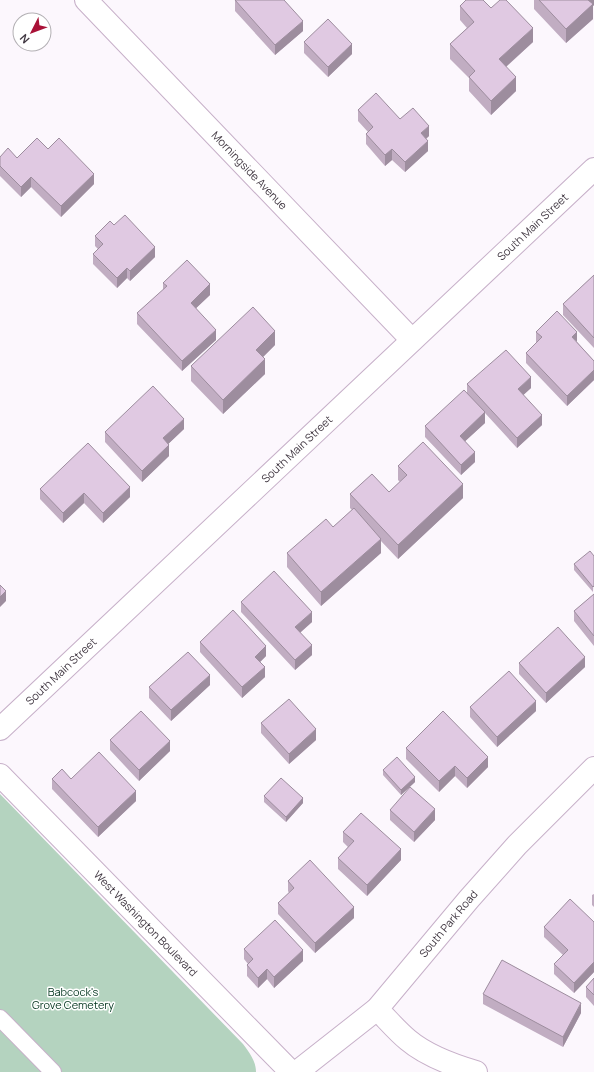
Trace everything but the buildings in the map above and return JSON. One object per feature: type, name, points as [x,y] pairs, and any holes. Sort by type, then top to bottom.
[{"type":"street","name":"Morningside Avenue","points":[[86,0],[412,340]]},
{"type":"street","name":"South Main Street","points":[[0,729],[594,169]]},
{"type":"street","name":"South Park Road","points":[[297,1072],[377,1009],[469,899],[517,845],[594,768]]},
{"type":"street","name":"West Washington Boulevard","points":[[0,775],[290,1072]]},
{"type":"street","points":[[377,1009],[408,1040],[429,1054],[456,1066],[476,1072]]},
{"type":"lane","points":[[0,1018],[53,1072]]},
{"type":"green space","name":"Babcock's Grove Cemetery","points":[[0,794],[243,1044],[250,1053],[256,1068],[256,1072],[0,1072]]}]
